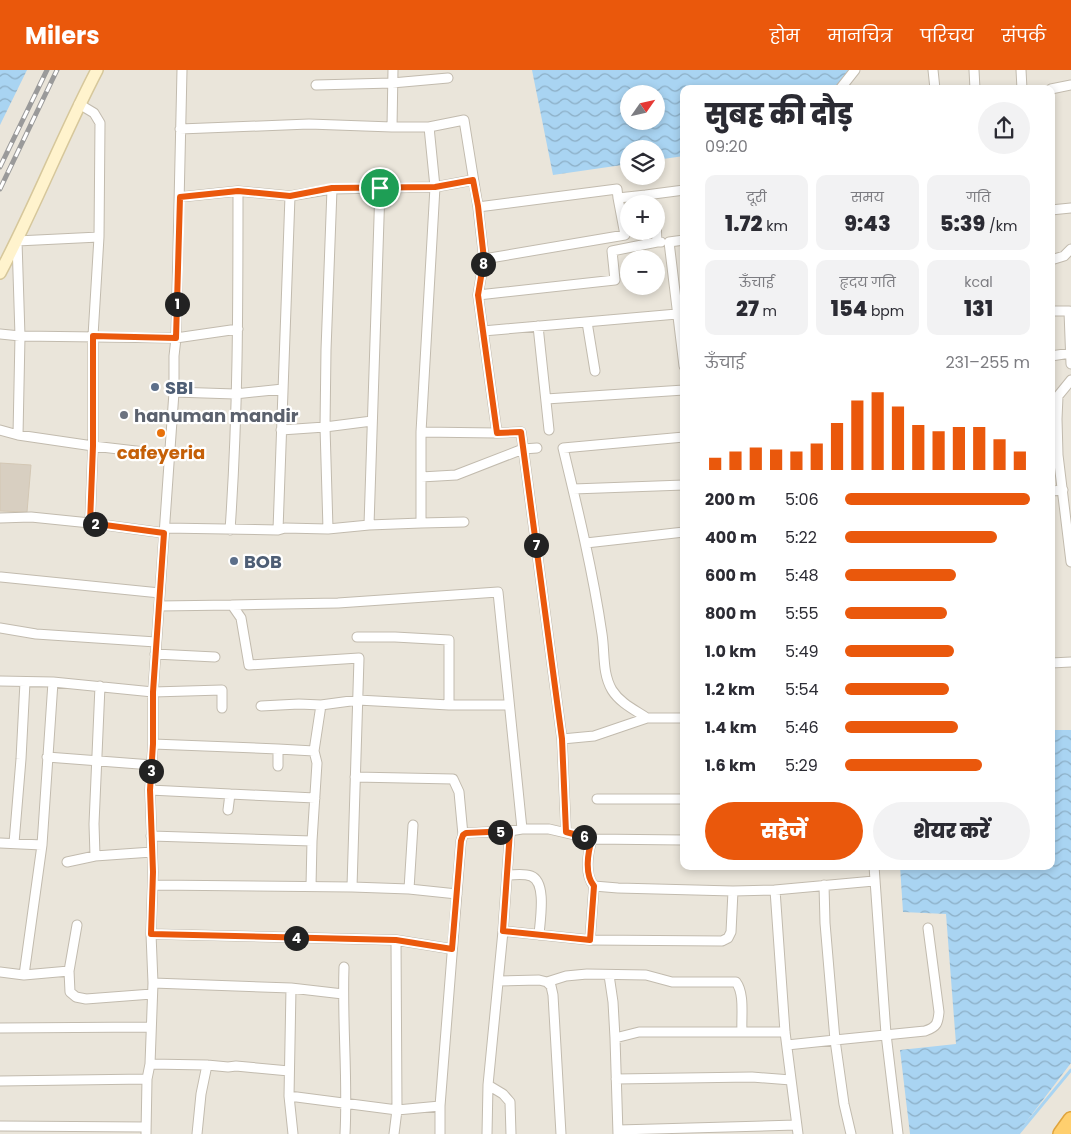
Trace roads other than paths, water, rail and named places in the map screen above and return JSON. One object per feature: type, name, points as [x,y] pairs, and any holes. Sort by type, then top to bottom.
[{"type":"highway","points":[[1061,1134],[1071,1120]]},
{"type":"street","points":[[0,274],[97,70]]},
{"type":"street","points":[[0,1126],[146,1131],[152,994],[152,836],[150,790],[153,744],[153,692],[174,392],[182,70]]},
{"type":"street","points":[[392,127],[393,70]]},
{"type":"street","points":[[843,85],[855,70]]},
{"type":"street","points":[[933,70],[935,85]]},
{"type":"street","points":[[974,70],[976,85]]},
{"type":"street","points":[[1021,70],[1022,85]]},
{"type":"street","points":[[316,85],[392,83],[448,78]]},
{"type":"street","points":[[1055,88],[1071,85]]},
{"type":"street","points":[[80,104],[94,113],[100,123],[99,237],[93,336],[93,446],[90,523]]},
{"type":"street","points":[[180,129],[309,124],[392,127],[429,126],[464,120],[478,206],[484,259],[478,295],[497,433]]},
{"type":"street","points":[[421,522],[421,432],[435,187],[429,126]]},
{"type":"street","points":[[180,197],[238,191],[290,196],[332,188],[435,187],[473,180]]},
{"type":"street","points":[[328,529],[325,428],[332,188]]},
{"type":"street","points":[[368,525],[380,188]]},
{"type":"street","points":[[478,206],[617,189],[625,235],[484,259]]},
{"type":"street","points":[[230,530],[236,448],[238,191]]},
{"type":"street","points":[[665,195],[680,191]]},
{"type":"street","points":[[278,530],[290,196]]},
{"type":"street","points":[[1055,210],[1071,208]]},
{"type":"street","points":[[17,241],[99,237]]},
{"type":"street","points":[[17,241],[20,336],[18,436]]},
{"type":"street","points":[[478,295],[615,280],[612,251],[657,242],[680,241]]},
{"type":"street","points":[[669,242],[680,330]]},
{"type":"street","points":[[1055,259],[1064,256],[1071,249]]},
{"type":"street","points":[[1055,311],[1070,310],[1071,364]]},
{"type":"street","points":[[483,331],[677,314]]},
{"type":"street","points":[[587,322],[595,371]]},
{"type":"street","points":[[538,326],[549,430]]},
{"type":"street","points":[[0,334],[20,336],[176,338],[238,329]]},
{"type":"street","points":[[1055,356],[1071,354]]},
{"type":"street","points":[[1055,413],[1058,396],[1071,380]]},
{"type":"street","points":[[174,392],[235,394],[282,390]]},
{"type":"street","points":[[546,399],[680,390]]},
{"type":"street","points":[[281,430],[325,428],[372,421]]},
{"type":"street","points":[[0,430],[18,436],[170,455]]},
{"type":"street","points":[[421,432],[521,432],[562,739],[566,832]]},
{"type":"street","points":[[648,718],[618,699],[606,674],[602,635],[586,543],[563,448],[680,436]]},
{"type":"street","points":[[421,477],[456,474],[523,449],[537,448]]},
{"type":"street","points":[[1055,455],[1063,490],[1071,562]]},
{"type":"street","points":[[573,488],[680,485]]},
{"type":"street","points":[[1055,491],[1063,490]]},
{"type":"street","points":[[0,518],[31,518],[165,530],[328,529],[421,522],[464,522]]},
{"type":"street","points":[[586,543],[680,532]]},
{"type":"street","points":[[0,578],[160,593]]},
{"type":"street","points":[[159,606],[338,603],[498,592],[522,829]]},
{"type":"street","points":[[232,605],[241,618],[249,665],[359,658],[352,887]]},
{"type":"street","points":[[0,628],[36,634],[156,642]]},
{"type":"street","points":[[357,637],[395,636],[449,640],[449,705]]},
{"type":"street","points":[[155,654],[215,657]]},
{"type":"street","points":[[1055,663],[1071,662]]},
{"type":"street","points":[[0,681],[53,682],[153,692],[222,690],[222,708]]},
{"type":"street","points":[[14,843],[25,682]]},
{"type":"street","points":[[24,975],[42,845],[53,682]]},
{"type":"street","points":[[95,856],[94,824],[100,686]]},
{"type":"street","points":[[261,706],[321,705],[358,700],[449,705],[510,705]]},
{"type":"street","points":[[311,886],[317,763],[314,751],[321,705]]},
{"type":"street","points":[[562,739],[594,736],[648,718],[680,718]]},
{"type":"street","points":[[153,744],[314,751]]},
{"type":"street","points":[[278,749],[278,766]]},
{"type":"street","points":[[47,756],[152,765]]},
{"type":"street","points":[[355,777],[453,779],[459,792],[463,835],[452,949],[440,1106],[440,1134]]},
{"type":"street","points":[[150,790],[315,798]]},
{"type":"street","points":[[228,810],[230,794]]},
{"type":"street","points":[[596,799],[680,799]]},
{"type":"street","points":[[408,889],[413,825]]},
{"type":"street","points":[[463,835],[466,833],[549,828],[592,839],[680,840]]},
{"type":"street","points":[[487,1134],[488,1085],[503,931],[510,831]]},
{"type":"street","points":[[152,836],[312,841]]},
{"type":"street","points":[[592,839],[588,852],[588,867],[590,882],[594,886],[733,891],[774,890],[874,881]]},
{"type":"street","points":[[0,843],[42,845]]},
{"type":"street","points":[[67,862],[95,856],[152,852]]},
{"type":"street","points":[[874,870],[886,1034],[898,1134]]},
{"type":"street","points":[[507,875],[525,874],[537,880],[542,896],[539,935]]},
{"type":"street","points":[[152,885],[352,887],[408,889],[457,894]]},
{"type":"street","points":[[824,885],[825,923],[835,1040],[844,1104],[851,1134]]},
{"type":"street","points":[[590,940],[594,886]]},
{"type":"street","points":[[609,975],[613,1002],[618,1132],[797,1130],[786,1045],[774,890]]},
{"type":"street","points":[[503,931],[590,940],[722,941],[728,938],[731,932],[733,891]]},
{"type":"street","points":[[77,925],[70,970],[70,992],[76,997],[86,999],[152,994]]},
{"type":"street","points":[[786,1045],[925,1031],[934,1028],[938,1023],[938,1012],[928,928]]},
{"type":"street","points":[[151,934],[396,940],[452,949]]},
{"type":"street","points":[[394,1134],[397,1110],[396,940]]},
{"type":"street","points":[[344,967],[345,1134]]},
{"type":"street","points":[[0,972],[24,975],[70,970]]},
{"type":"street","points":[[498,981],[539,980],[547,982],[566,976],[587,974],[646,975],[672,982],[736,982],[741,994],[742,1032]]},
{"type":"street","points":[[547,982],[551,986],[553,995],[561,1134]]},
{"type":"street","points":[[152,983],[291,988],[343,994]]},
{"type":"street","points":[[291,988],[289,1096],[293,1134]]},
{"type":"street","points":[[0,1028],[151,1027]]},
{"type":"street","points":[[615,1038],[639,1032],[785,1032]]},
{"type":"street","points":[[150,1064],[207,1065],[289,1071]]},
{"type":"street","points":[[197,1134],[201,1094],[207,1065]]},
{"type":"street","points":[[616,1079],[752,1077],[791,1080]]},
{"type":"street","points":[[0,1082],[147,1079]]},
{"type":"street","points":[[488,1085],[503,1094],[510,1102],[511,1134]]},
{"type":"street","points":[[289,1096],[346,1105],[397,1110],[440,1106]]},
{"type":"water","points":[[0,70],[27,70],[0,125]]},
{"type":"water","points":[[532,70],[849,70],[838,85],[680,85],[680,157],[665,159],[665,140],[620,140],[620,165],[553,175]]},
{"type":"water","points":[[1055,730],[1071,730],[1071,1063],[1017,1134],[910,1134],[900,1050],[956,1044],[946,914],[903,912],[900,870],[1055,870]]},
{"type":"waterway","points":[[1018,1134],[1071,1070]]},
{"type":"railway","points":[[0,167],[47,70]]},
{"type":"railway","points":[[0,189],[57,70]]},
{"type":"place","name":"SBI","points":[[155,387]]},
{"type":"place","name":"hanuman mandir","points":[[124,415]]},
{"type":"place","name":"cafeyeria","points":[[161,433]]},
{"type":"place","name":"BOB","points":[[234,561]]}]
